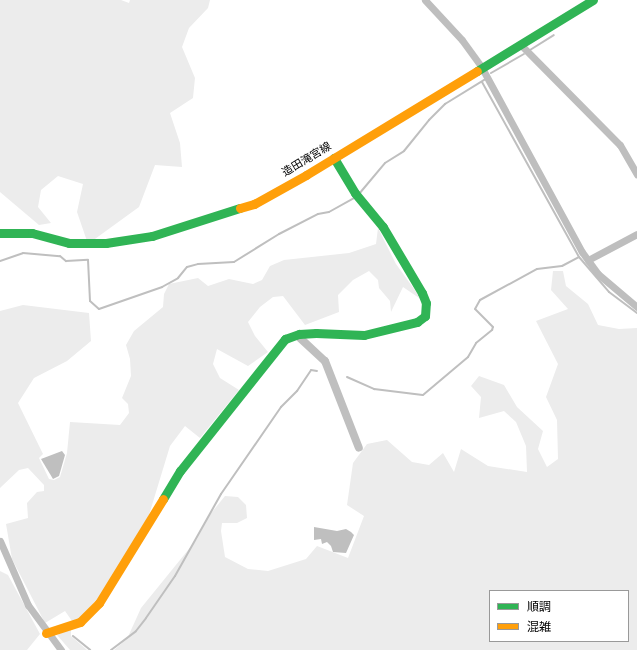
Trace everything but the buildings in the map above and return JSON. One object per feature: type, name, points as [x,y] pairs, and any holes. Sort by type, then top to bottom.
[{"type":"street","points":[[425,0],[462,40],[482,68],[588,260],[598,274],[637,307]]},
{"type":"street","name":"造田滝宮線","points":[[0,233],[32,234],[69,243],[106,244],[152,236],[254,204],[334,158],[593,0]]},
{"type":"street","points":[[520,44],[620,145],[637,174]]},
{"type":"street","points":[[46,633],[80,622],[99,603],[176,477],[285,339],[299,334],[316,333],[364,335],[417,322],[424,316],[426,303],[422,293],[377,218],[357,196],[334,158]]},
{"type":"street","points":[[588,260],[637,234]]},
{"type":"street","points":[[0,541],[28,605],[46,633],[61,650]]},
{"type":"shaded area","points":[[0,0],[121,0],[129,3],[130,0],[210,0],[208,8],[189,28],[182,47],[195,78],[193,98],[170,113],[180,143],[182,167],[155,165],[139,207],[88,244],[77,212],[83,184],[58,176],[41,190],[38,207],[51,223],[39,225],[0,192]]},
{"type":"shaded area","points":[[378,228],[396,264],[422,300],[403,287],[391,312],[390,301],[379,288],[378,280],[369,271],[353,280],[338,295],[339,312],[305,325],[283,296],[273,297],[260,307],[248,322],[255,336],[268,352],[248,366],[217,349],[213,364],[220,378],[239,390],[200,438],[185,426],[170,446],[149,515],[100,596],[79,619],[72,621],[65,611],[45,623],[12,559],[6,524],[28,518],[27,503],[37,492],[44,491],[44,485],[28,468],[19,470],[0,488],[0,311],[23,305],[89,313],[91,341],[67,361],[34,378],[18,403],[43,454],[39,458],[49,479],[54,480],[60,477],[67,453],[70,422],[120,425],[129,413],[128,404],[122,398],[131,376],[130,359],[126,345],[134,331],[163,307],[164,294],[169,284],[198,278],[208,286],[229,279],[253,284],[262,280],[270,266],[284,260],[349,253],[376,244]]},
{"type":"shaded area","points":[[553,271],[563,271],[566,286],[588,304],[598,325],[619,329],[637,328],[637,650],[114,650],[127,639],[141,608],[197,539],[208,517],[225,496],[238,497],[246,505],[247,518],[237,523],[222,523],[221,531],[225,557],[248,569],[268,571],[306,559],[317,546],[348,558],[364,516],[347,505],[353,463],[367,444],[387,440],[412,462],[429,465],[443,453],[454,472],[461,449],[488,466],[527,472],[526,446],[516,422],[504,411],[479,418],[481,397],[471,386],[479,376],[504,385],[517,407],[543,431],[538,449],[547,467],[558,459],[557,420],[546,397],[558,364],[536,321],[568,309],[551,290]]},
{"type":"shaded area","points":[[62,451],[65,455],[59,476],[53,479],[41,459]]},
{"type":"shaded area","points":[[314,527],[337,531],[346,529],[351,532],[354,535],[346,553],[333,552],[331,546],[327,542],[322,544],[321,539],[314,540]]},
{"type":"shaded area","points":[[0,571],[8,575],[40,634],[27,650],[0,650]]},
{"type":"shaded area","points":[[71,629],[71,636],[87,650],[70,650],[57,635]]},
{"type":"waterway","points":[[530,50],[554,35]]},
{"type":"waterway","points":[[491,73],[524,54]]},
{"type":"waterway","points":[[359,194],[385,163],[404,151],[429,120],[445,104],[484,80]]},
{"type":"waterway","points":[[482,82],[579,257],[609,292],[637,313]]},
{"type":"waterway","points":[[0,261],[23,253],[60,256],[66,261],[88,260],[90,301],[99,309],[162,287],[178,278],[187,267],[198,264],[234,262],[279,234],[318,214],[329,212],[354,198]]},
{"type":"waterway","points":[[347,377],[374,389],[423,395],[468,357],[476,343],[492,330],[493,327],[475,309],[480,300],[537,269],[562,266],[579,257]]},
{"type":"waterway","points":[[300,338],[325,361],[359,448]]},
{"type":"waterway","points":[[111,650],[136,631],[146,618],[175,576],[221,494],[281,407],[297,391],[311,370],[317,371]]},
{"type":"waterway","points":[[73,636],[90,650]]},
{"type":"traffic: fast","points":[[477,71],[593,0]]},
{"type":"traffic: fast","points":[[163,499],[180,471],[285,339],[299,334],[316,333],[364,335],[417,322],[425,316],[426,303],[422,293],[383,227],[355,193],[334,158]]},
{"type":"traffic: fast","points":[[0,233],[32,233],[69,243],[106,243],[152,236],[240,208]]},
{"type":"traffic: slow","points":[[240,208],[254,204],[306,175],[477,71]]},
{"type":"traffic: slow","points":[[46,633],[80,622],[99,603],[163,499]]}]
